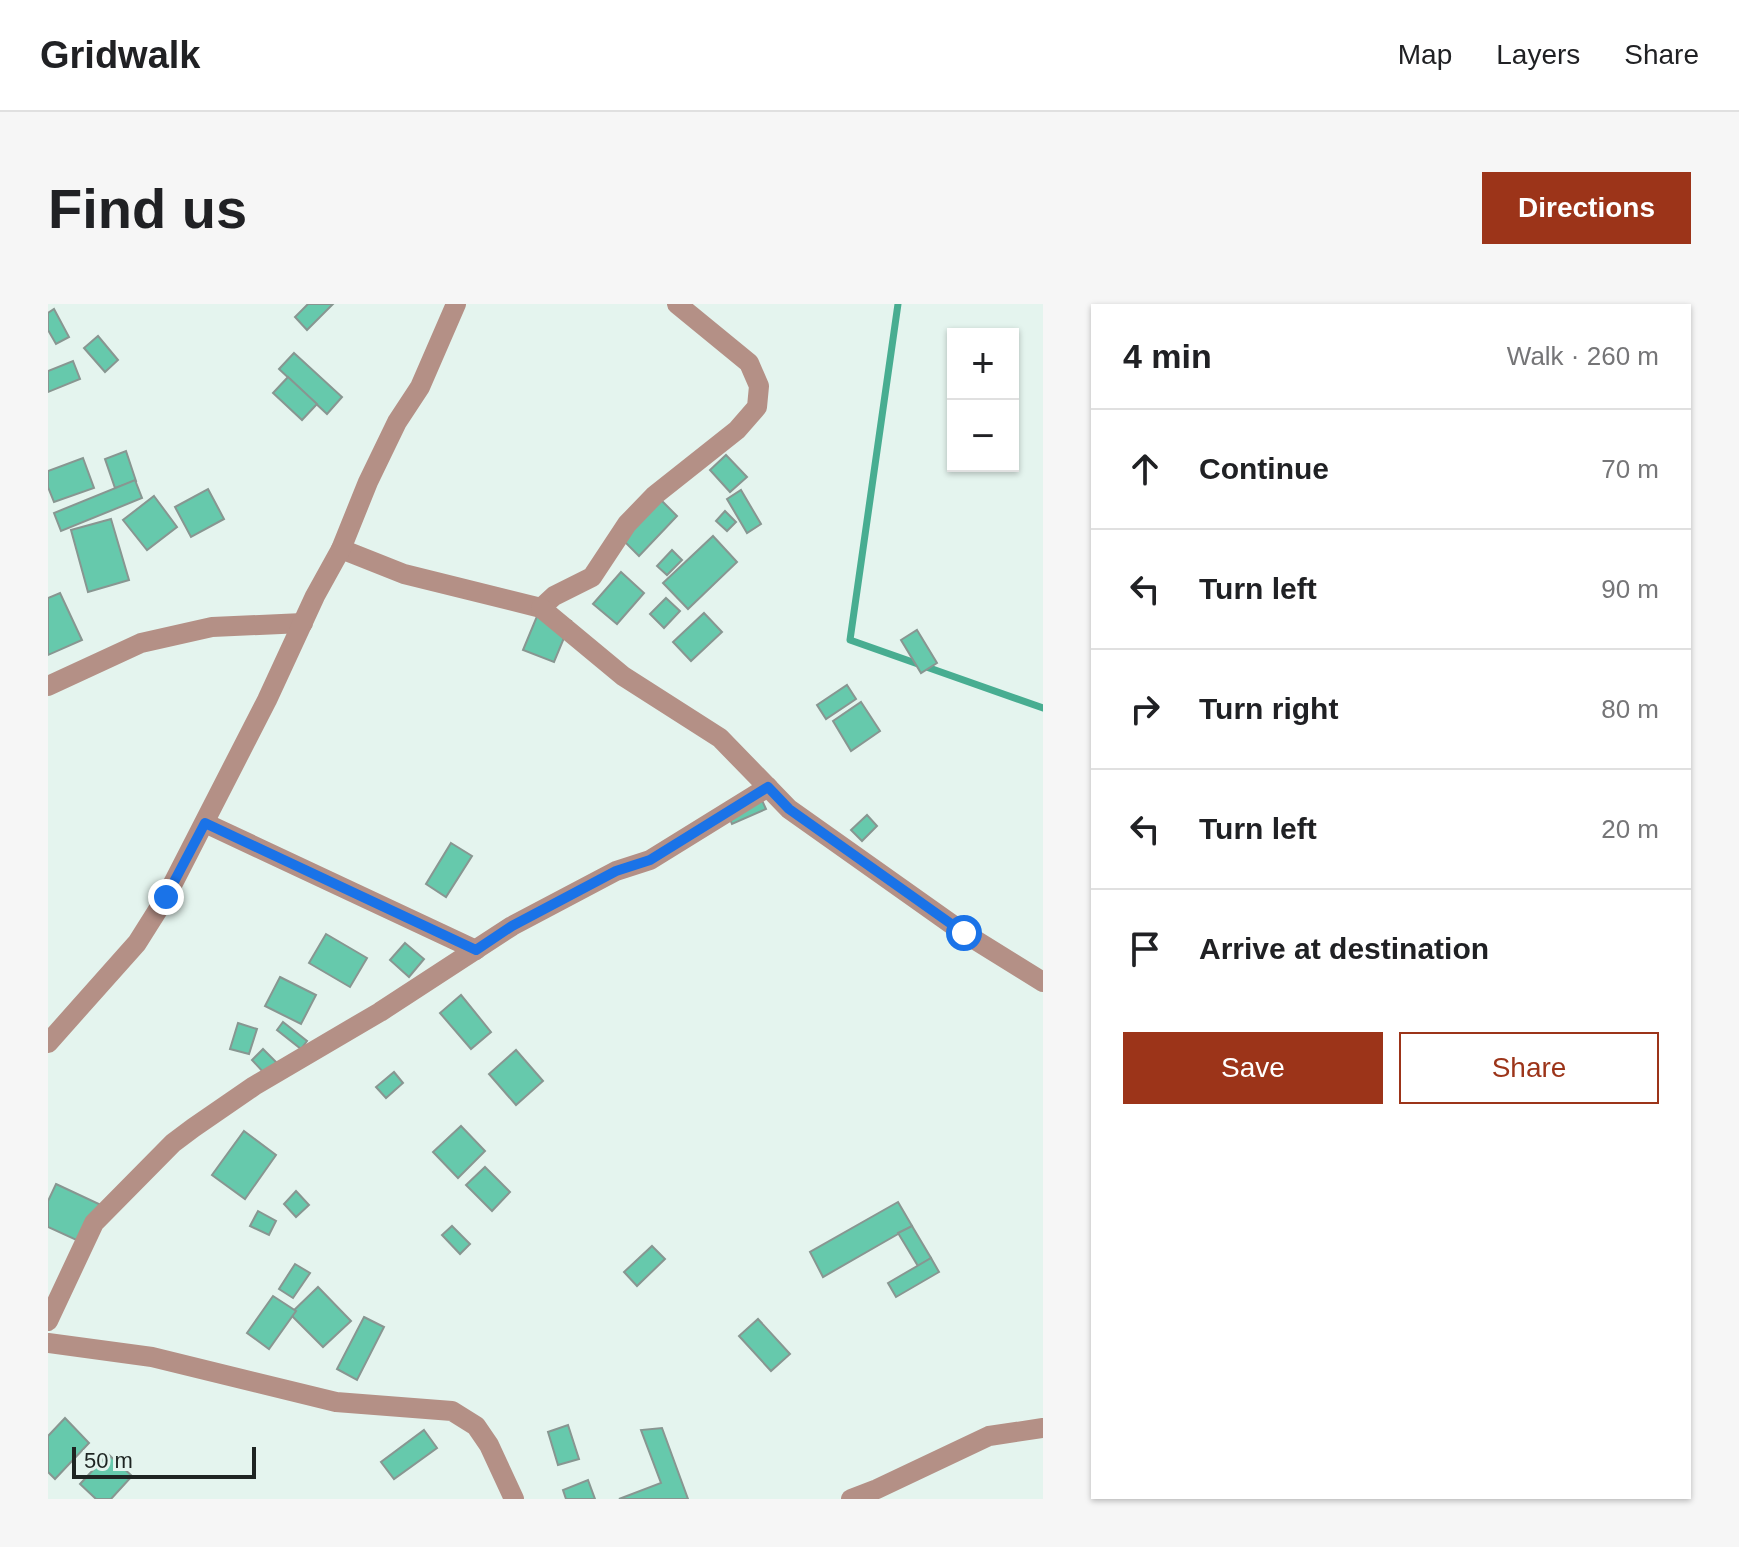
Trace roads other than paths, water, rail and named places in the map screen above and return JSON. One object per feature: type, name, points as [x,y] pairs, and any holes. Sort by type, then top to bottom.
[{"type":"street","points":[[48,1043],[137,943],[166,897],[341,549],[368,482],[397,422],[420,387],[456,304]]},
{"type":"street","points":[[541,608],[554,596],[592,577],[627,524],[655,495],[737,430],[757,407],[759,386],[749,363],[677,304]]},
{"type":"street","points":[[341,549],[404,574],[541,608],[623,676],[720,738],[789,809],[964,933],[1043,982]]},
{"type":"street","points":[[48,686],[141,643],[212,627],[303,623]]},
{"type":"street","points":[[48,1321],[94,1223],[173,1143],[254,1086],[380,1012],[512,926],[602,878],[650,860],[768,787]]},
{"type":"street","points":[[205,823],[476,950]]},
{"type":"street","points":[[48,1343],[152,1357],[336,1402],[452,1411],[476,1426],[489,1445],[514,1499]]},
{"type":"street","points":[[851,1499],[989,1436],[1043,1428]]},
{"type":"waterway","points":[[898,304],[850,640],[1043,708]]}]
